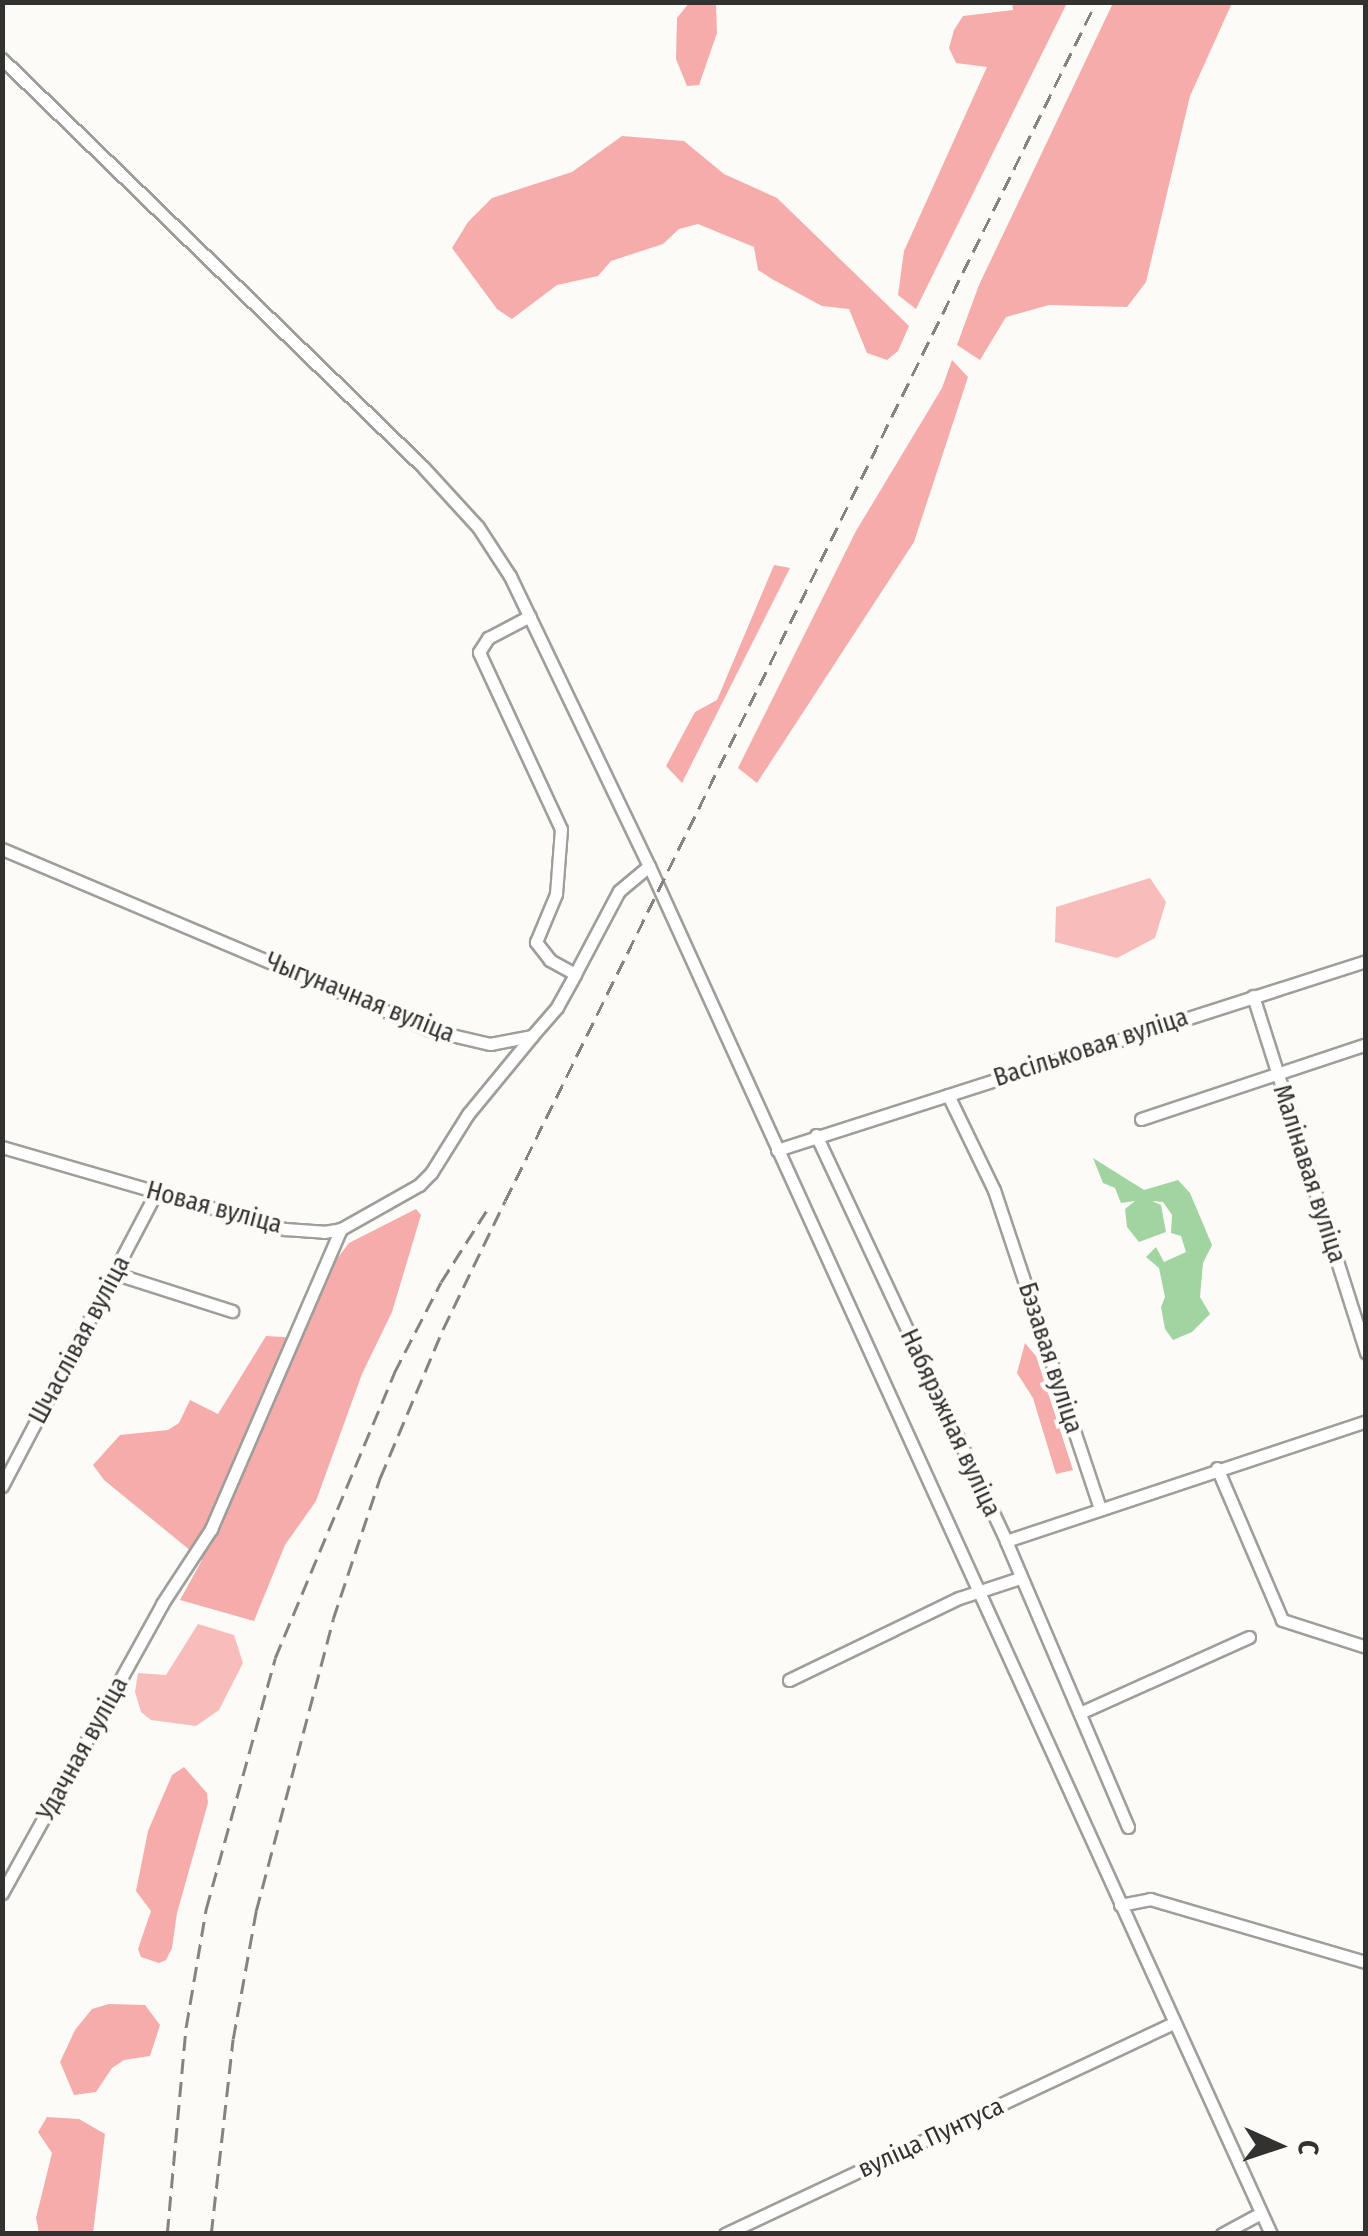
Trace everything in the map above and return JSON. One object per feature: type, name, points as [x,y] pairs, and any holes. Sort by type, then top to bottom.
[{"type":"street","points":[[2,59],[434,478],[486,538],[530,616],[649,866],[1271,2234]]},
{"type":"street","points":[[530,616],[488,638],[479,652],[561,829],[556,894],[536,942],[550,960],[575,974]]},
{"type":"street","name":"Чыгуначная вуліца","points":[[2,848],[430,1030],[490,1044],[532,1036]]},
{"type":"street","points":[[532,1036],[557,1006],[619,891],[649,866]]},
{"type":"street","name":"Васільковая вуліца","points":[[776,1150],[1366,961]]},
{"type":"street","name":"Малінавая вуліца","points":[[1253,996],[1366,1352]]},
{"type":"street","name":"Новая вуліца","points":[[2,1147],[284,1228],[324,1232],[341,1228],[419,1185],[532,1036]]},
{"type":"street","points":[[1141,1119],[1366,1044]]},
{"type":"street","name":"Бэзавая вуліца","points":[[948,1095],[994,1190],[1100,1509]]},
{"type":"street","name":"Набярэжная вуліца","points":[[816,1136],[1006,1541],[1128,1827]]},
{"type":"street","name":"Шчаслівая вуліца","points":[[2,1486],[156,1193]]},
{"type":"street","name":"Удачная вуліца","points":[[2,1893],[162,1604],[211,1529],[341,1228]]},
{"type":"street","points":[[116,1274],[232,1311]]},
{"type":"street","points":[[1006,1541],[1366,1421]]},
{"type":"street","points":[[1216,1468],[1282,1620],[1366,1648]]},
{"type":"street","points":[[789,1680],[944,1606],[1020,1578]]},
{"type":"street","points":[[1082,1712],[1249,1637]]},
{"type":"street","points":[[1120,1905],[1139,1898],[1366,1962]]},
{"type":"street","name":"вуліца Пунтуса","points":[[725,2234],[1173,2023]]},
{"type":"street","points":[[1223,2233],[1261,2214]]},
{"type":"shaded area","points":[[689,3],[716,4],[717,33],[699,85],[687,86],[676,59],[677,18]]},
{"type":"shaded area","points":[[1012,3],[1067,3],[916,309],[898,295],[904,251],[987,67],[956,63],[949,48],[954,30],[963,16],[1013,10]]},
{"type":"shaded area","points":[[1113,3],[1232,3],[1190,96],[1146,282],[1127,307],[1049,305],[1006,317],[980,360],[957,345],[979,285]]},
{"type":"shaded area","points":[[622,136],[684,141],[724,174],[777,198],[909,326],[898,351],[887,360],[867,353],[849,309],[822,306],[772,279],[758,270],[754,247],[698,224],[679,229],[663,244],[611,261],[598,276],[557,285],[512,319],[497,309],[452,248],[468,222],[492,198],[572,172]]},
{"type":"shaded area","points":[[952,360],[968,377],[914,542],[757,783],[738,768],[856,531],[942,388]]},
{"type":"shaded area","points":[[774,565],[790,568],[682,783],[666,766],[695,712],[717,700]]},
{"type":"shaded area","points":[[1150,878],[1166,902],[1155,938],[1117,958],[1055,942],[1056,907]]},
{"type":"shaded area","points":[[1093,1158],[1144,1190],[1178,1180],[1190,1193],[1212,1245],[1203,1263],[1200,1297],[1210,1314],[1192,1332],[1173,1340],[1165,1329],[1161,1307],[1165,1297],[1159,1268],[1146,1257],[1156,1247],[1164,1262],[1186,1252],[1181,1236],[1171,1233],[1172,1215],[1163,1202],[1152,1201],[1161,1205],[1166,1232],[1139,1242],[1127,1227],[1125,1209],[1135,1201],[1121,1203],[1115,1188],[1103,1183]]},
{"type":"shaded area","points":[[416,1209],[421,1215],[392,1312],[362,1374],[316,1501],[285,1545],[254,1621],[180,1600],[202,1560],[104,1480],[93,1465],[120,1435],[168,1430],[179,1423],[190,1400],[218,1414],[266,1336],[300,1338],[336,1260],[349,1243]]},
{"type":"shaded area","points":[[1025,1343],[1036,1356],[1073,1470],[1056,1474],[1033,1398],[1017,1373]]},
{"type":"shaded area","points":[[198,1624],[234,1635],[243,1663],[219,1710],[196,1726],[151,1720],[141,1712],[135,1692],[138,1673],[166,1675]]},
{"type":"shaded area","points":[[184,1767],[207,1793],[208,1803],[177,1913],[172,1948],[166,1960],[159,1963],[141,1957],[138,1949],[151,1911],[136,1891],[148,1831],[172,1775]]},
{"type":"shaded area","points":[[109,2004],[145,2005],[160,2025],[150,2056],[124,2060],[112,2068],[96,2092],[74,2095],[60,2062],[75,2030],[92,2009]]},
{"type":"shaded area","points":[[47,2117],[79,2119],[105,2134],[93,2233],[39,2233],[36,2218],[52,2153],[38,2132]]},
{"type":"railway","points":[[211,2234],[233,2039],[256,1911],[333,1619],[380,1478],[443,1329],[505,1201],[1096,2]]},
{"type":"railway","points":[[167,2234],[186,2027],[206,1909],[275,1658],[394,1373],[441,1282],[490,1205]]}]
